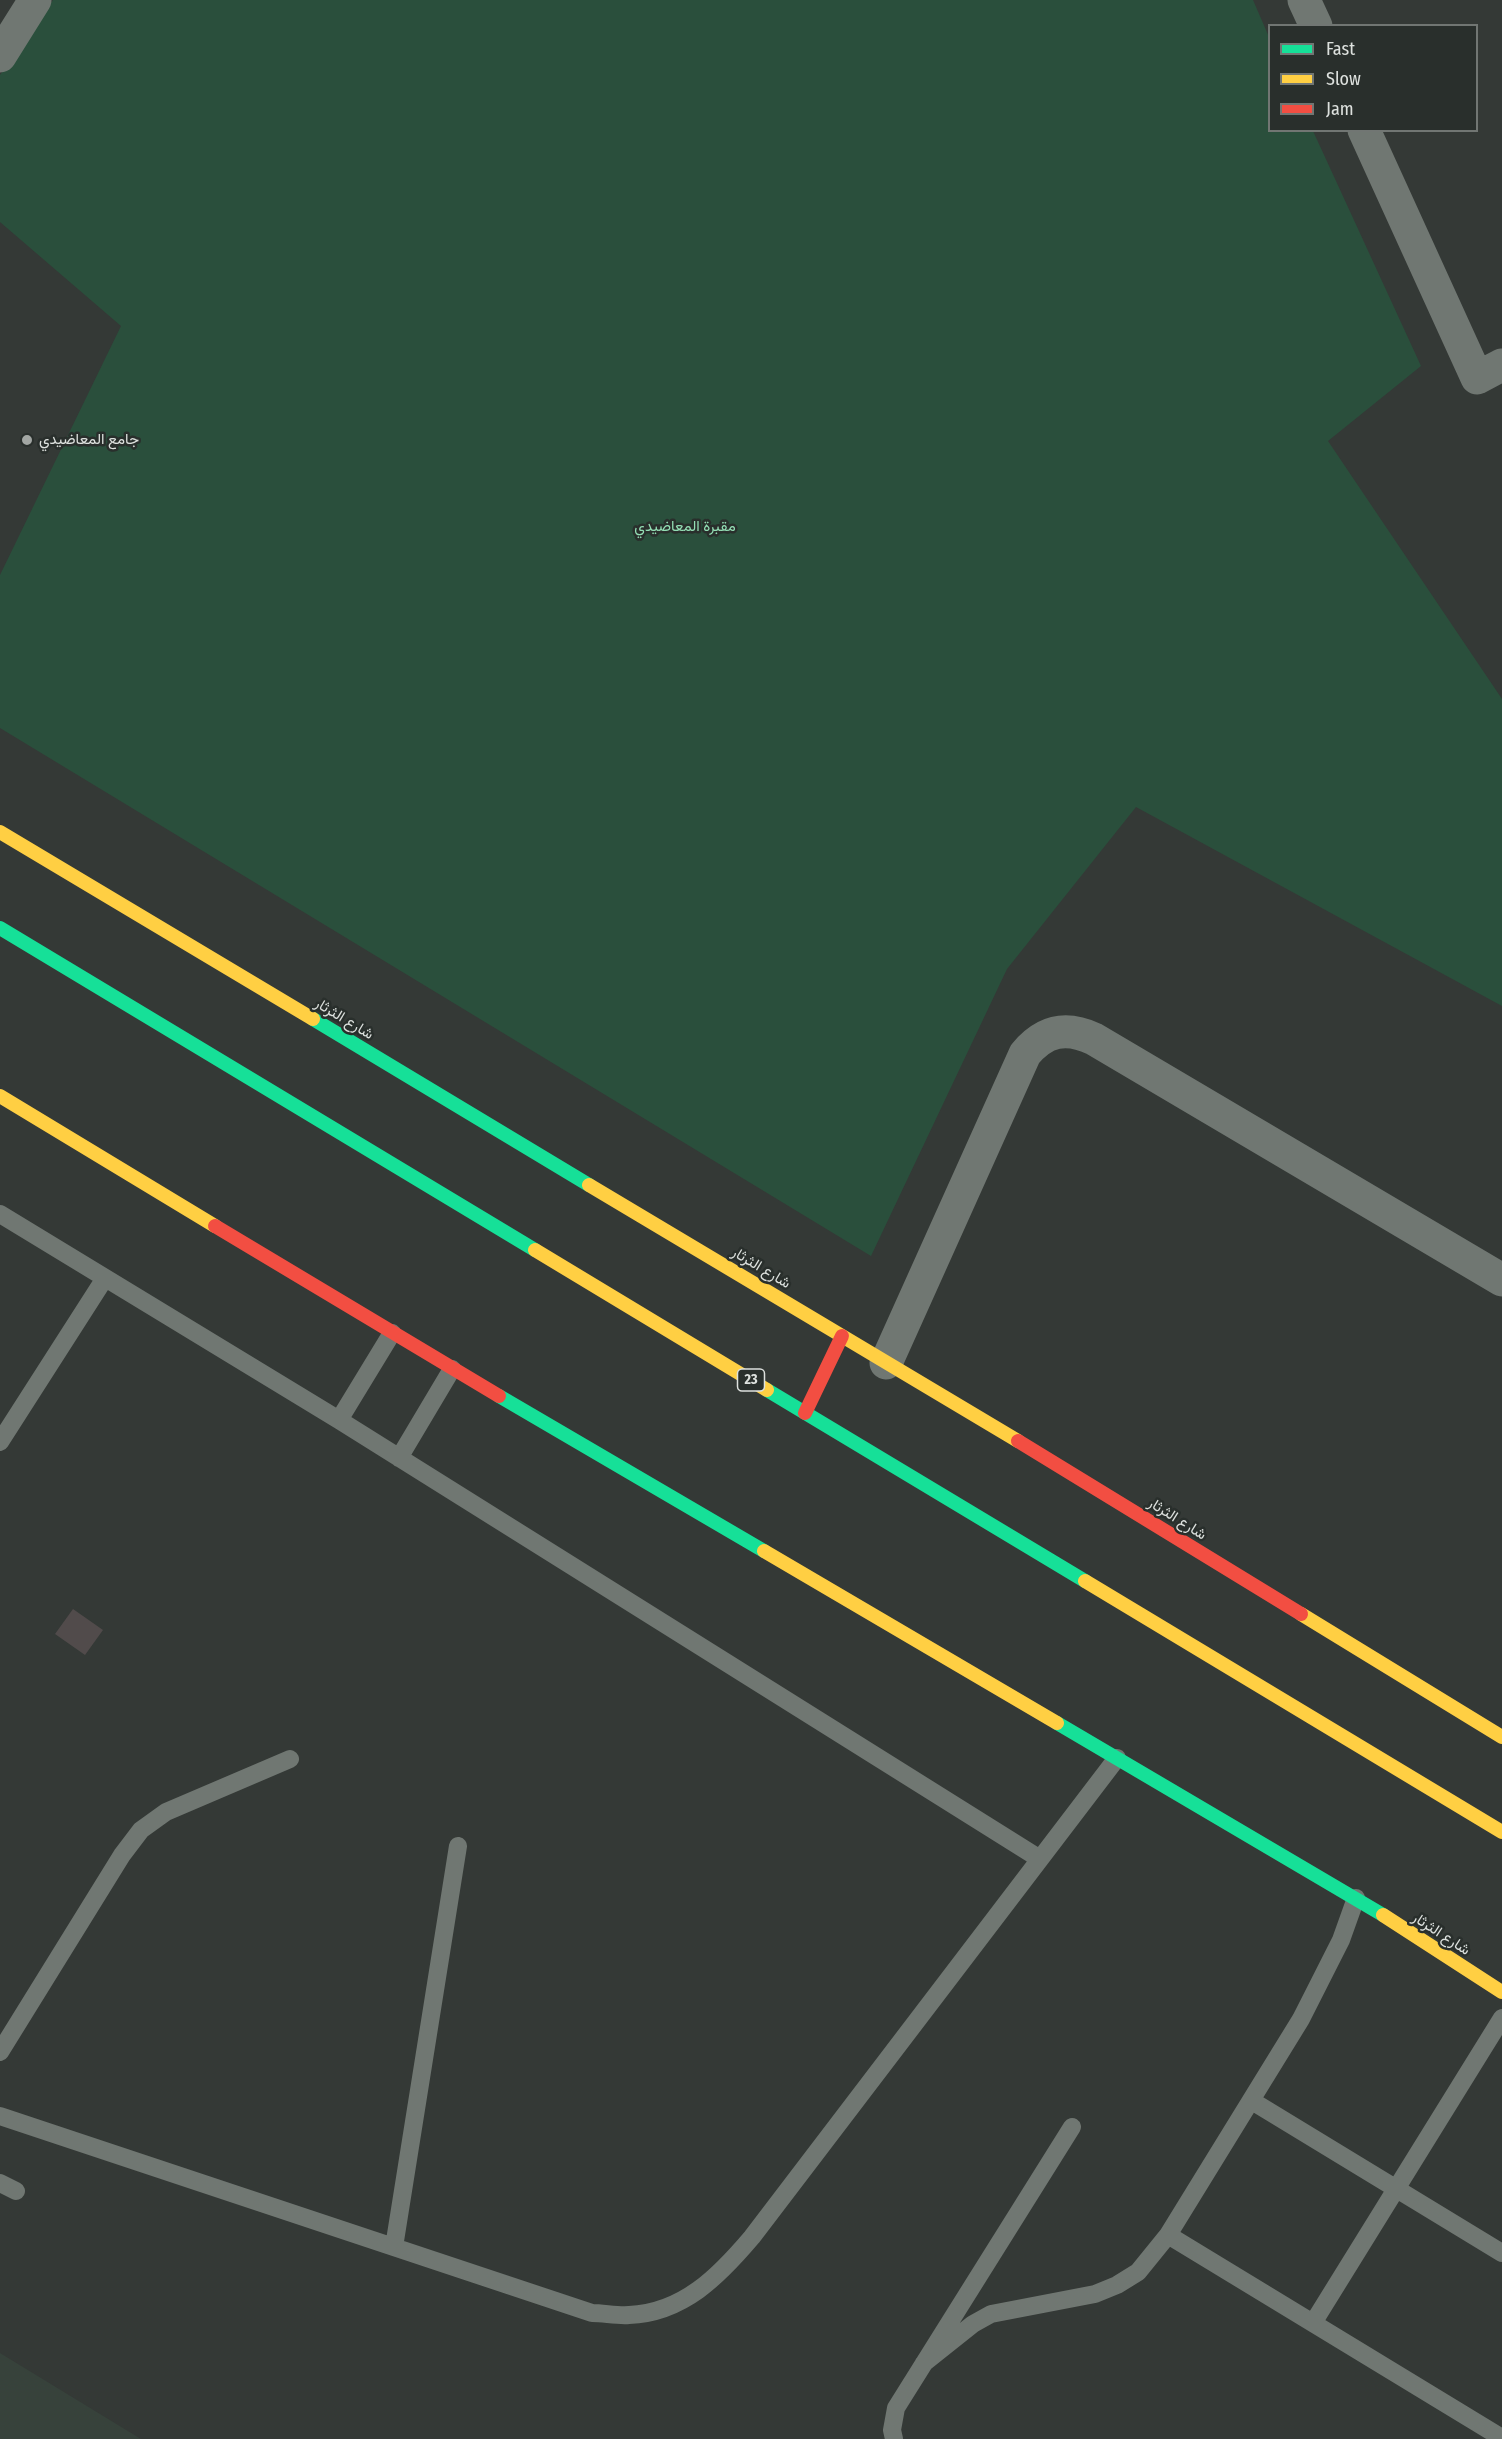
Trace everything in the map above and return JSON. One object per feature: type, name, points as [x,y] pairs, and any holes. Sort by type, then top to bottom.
[{"type":"main road","name":"شارع الثرثار","points":[[0,832],[1091,1485],[1499,1735]]},
{"type":"main road","name":"23","points":[[0,928],[1502,1832]]},
{"type":"main road","name":"شارع الثرثار","points":[[0,1096],[452,1369],[1356,1898],[1502,1992]]},
{"type":"main road","points":[[805,1413],[842,1336]]},
{"type":"main road","points":[[1499,1735],[1502,1719]]},
{"type":"street","points":[[0,56],[35,0]]},
{"type":"street","points":[[1304,0],[1315,24]]},
{"type":"street","points":[[1365,132],[1477,378],[1502,365]]},
{"type":"street","points":[[886,1363],[1025,1054],[1035,1042],[1065,1031],[1080,1032],[1094,1039],[1502,1280]]},
{"type":"lane","points":[[0,1214],[339,1420],[1040,1859]]},
{"type":"lane","points":[[0,1442],[105,1278]]},
{"type":"lane","points":[[339,1420],[392,1333]]},
{"type":"lane","points":[[399,1458],[452,1369]]},
{"type":"lane","points":[[0,2116],[592,2313],[630,2315],[667,2308],[700,2290],[728,2265],[752,2237],[1117,1758]]},
{"type":"lane","points":[[0,2052],[122,1855],[141,1830],[153,1820],[180,1805],[290,1759]]},
{"type":"lane","points":[[394,2247],[458,1846]]},
{"type":"lane","points":[[924,2363],[973,2324],[991,2314],[1095,2294],[1118,2285],[1138,2271],[1168,2235],[1252,2100],[1322,1980],[1341,1940],[1356,1898]]},
{"type":"lane","points":[[1313,2323],[1502,2018]]},
{"type":"lane","points":[[1252,2100],[1502,2253]]},
{"type":"lane","points":[[894,2439],[892,2430],[896,2408],[1072,2127]]},
{"type":"lane","points":[[1168,2235],[1502,2438]]},
{"type":"shaded area","points":[[0,2353],[141,2439],[0,2439]]},
{"type":"green space","name":"مقبرة المعاضيدي","points":[[53,0],[1253,0],[1268,35],[1268,132],[1313,132],[1421,366],[1328,441],[1502,699],[1502,1006],[1136,807],[1007,969],[871,1256],[0,728],[0,575],[121,326],[0,222],[0,75]]},
{"type":"building","points":[[73,1609],[103,1630],[85,1655],[55,1634]]},
{"type":"traffic: fast","points":[[0,928],[535,1250]]},
{"type":"traffic: fast","points":[[313,1019],[589,1185]]},
{"type":"traffic: fast","points":[[767,1390],[1085,1581]]},
{"type":"traffic: fast","points":[[499,1396],[764,1551]]},
{"type":"traffic: fast","points":[[1057,1723],[1383,1915]]},
{"type":"traffic: slow","points":[[0,832],[313,1019]]},
{"type":"traffic: slow","points":[[0,1096],[215,1226]]},
{"type":"traffic: slow","points":[[589,1185],[1018,1441]]},
{"type":"traffic: slow","points":[[535,1250],[767,1390]]},
{"type":"traffic: slow","points":[[764,1551],[1057,1723]]},
{"type":"traffic: slow","points":[[1085,1581],[1502,1832]]},
{"type":"traffic: slow","points":[[1301,1614],[1502,1737]]},
{"type":"traffic: slow","points":[[1383,1915],[1502,1992]]},
{"type":"traffic: jam","points":[[215,1226],[499,1396]]},
{"type":"traffic: jam","points":[[805,1413],[842,1336]]},
{"type":"traffic: jam","points":[[1018,1441],[1301,1614]]},
{"type":"place","name":"جامع المعاضيدي","points":[[27,440]]}]
